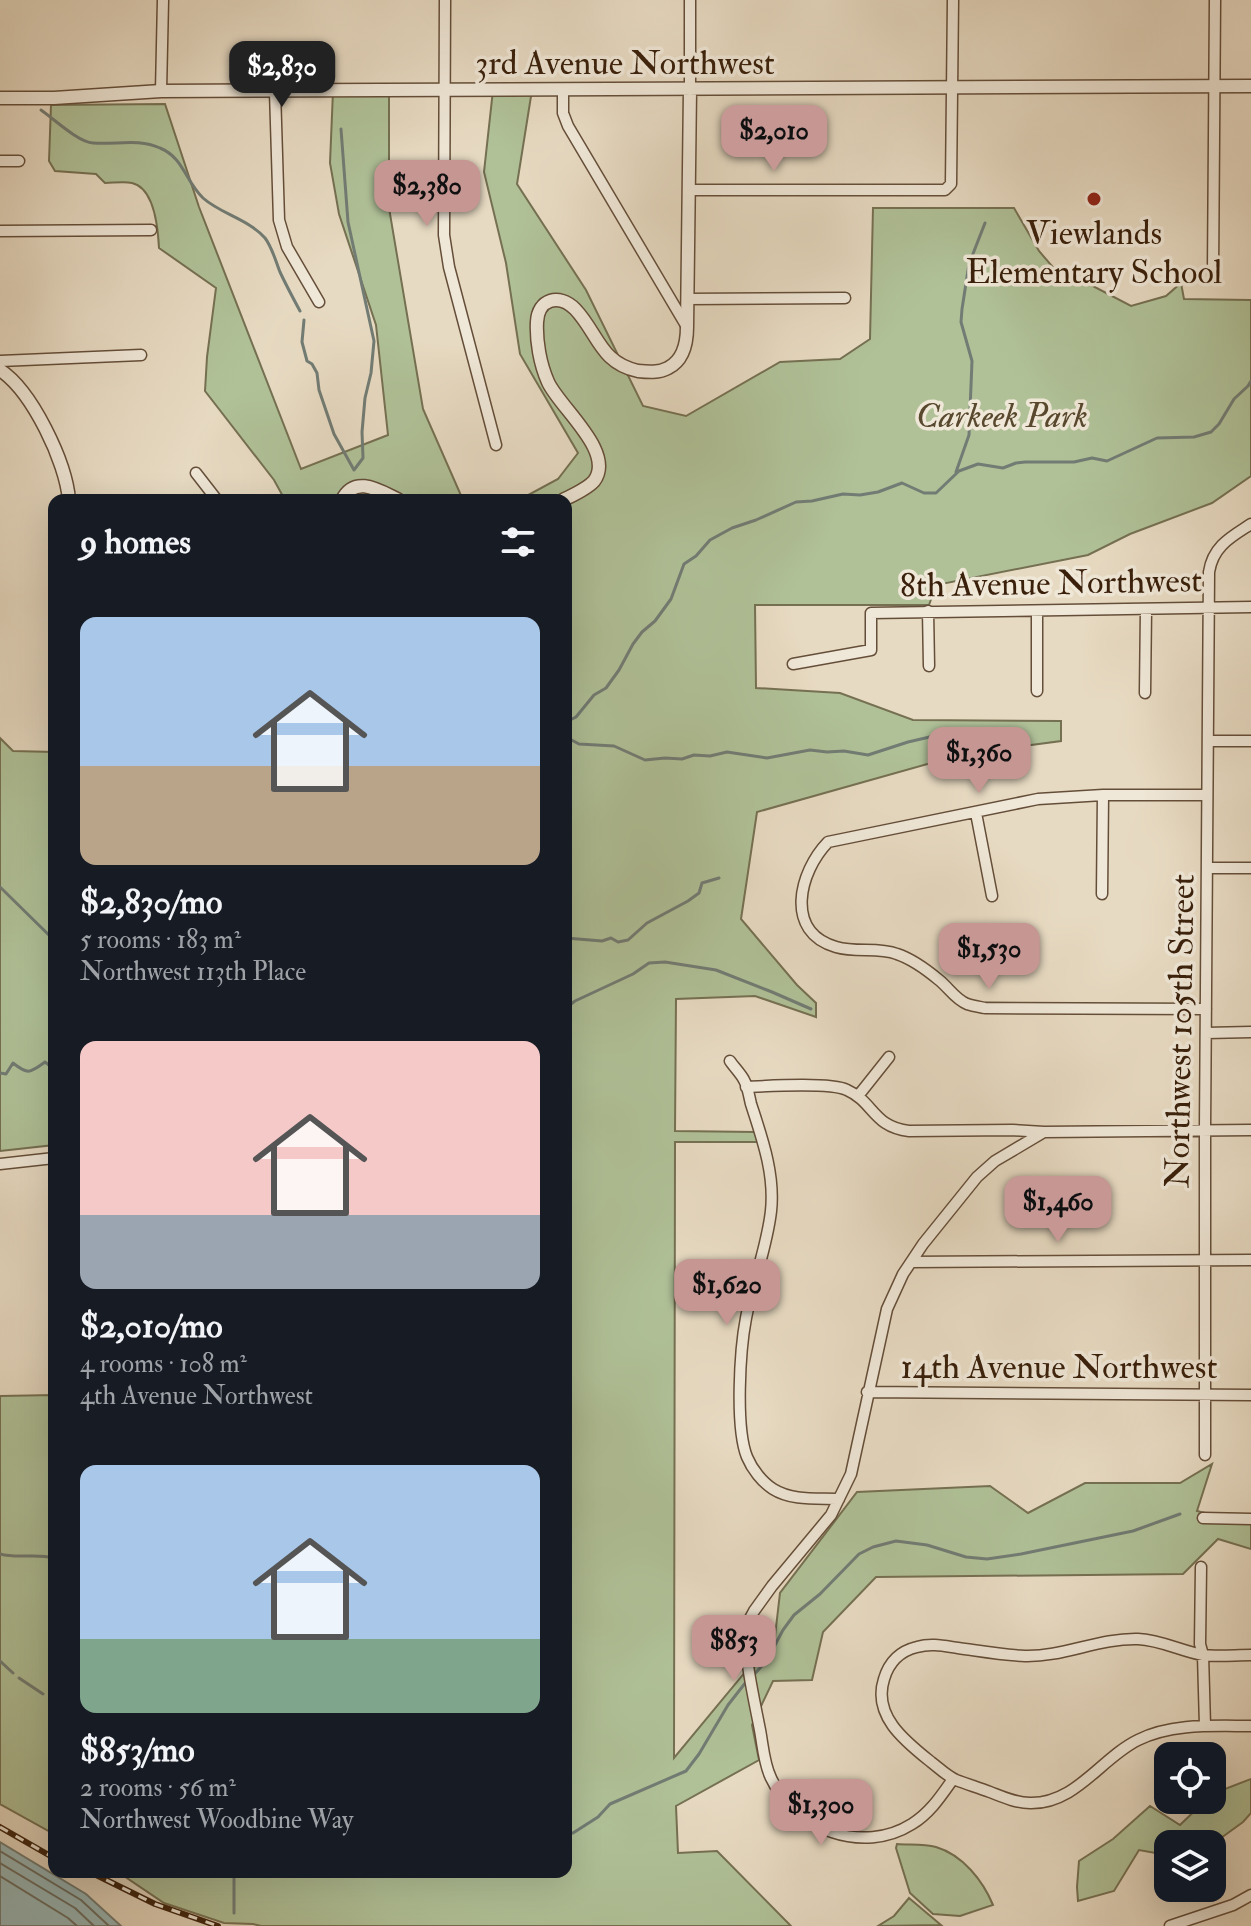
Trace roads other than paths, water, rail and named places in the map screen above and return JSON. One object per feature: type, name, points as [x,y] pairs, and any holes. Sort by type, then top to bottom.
[{"type":"street","points":[[161,91],[163,0]]},
{"type":"street","points":[[445,0],[444,235],[449,267],[496,445]]},
{"type":"street","points":[[572,494],[593,481],[599,472],[599,461],[585,432],[548,383],[538,334],[540,308],[552,299],[566,302],[581,317],[609,357],[631,369],[655,372],[666,369],[676,363],[685,348],[690,0]]},
{"type":"street","points":[[689,190],[945,190],[950,187],[953,0]]},
{"type":"street","points":[[1213,274],[1215,0]]},
{"type":"street","name":"3rd Avenue Northwest","points":[[0,98],[161,91],[1251,86]]},
{"type":"street","points":[[563,90],[563,113],[568,126],[687,327]]},
{"type":"street","points":[[275,91],[279,220],[287,247],[319,302]]},
{"type":"street","points":[[0,161],[19,161]]},
{"type":"street","points":[[0,231],[151,230]]},
{"type":"street","points":[[687,299],[845,298]]},
{"type":"street","points":[[0,361],[141,355]]},
{"type":"street","points":[[0,370],[24,394],[49,436],[65,471],[68,494]]},
{"type":"street","points":[[196,473],[212,494]]},
{"type":"street","points":[[346,494],[349,489],[361,486],[386,494]]},
{"type":"street","name":"Northwest 105th Street","points":[[1205,1455],[1209,572],[1214,554],[1220,546],[1251,524]]},
{"type":"street","name":"8th Avenue Northwest","points":[[793,664],[871,650],[871,613],[1251,607]]},
{"type":"street","points":[[1145,693],[1146,609]]},
{"type":"street","points":[[928,611],[929,666]]},
{"type":"street","points":[[1037,611],[1037,691]]},
{"type":"street","points":[[1208,741],[1251,741]]},
{"type":"street","points":[[1206,1009],[985,1008],[967,1004],[940,981],[896,953],[844,950],[817,938],[800,908],[808,868],[828,842],[1038,799],[1103,795],[1207,795]]},
{"type":"street","points":[[1102,894],[1103,795]]},
{"type":"street","points":[[976,813],[992,896]]},
{"type":"street","points":[[1208,868],[1251,868]]},
{"type":"street","points":[[1206,1033],[1251,1032]]},
{"type":"street","points":[[858,1096],[889,1057]]},
{"type":"street","points":[[730,1061],[744,1080],[767,1155],[772,1193],[743,1338],[743,1444],[754,1470],[767,1485],[789,1496],[839,1499]]},
{"type":"street","points":[[746,1087],[833,1086],[847,1089],[887,1125],[901,1130],[1251,1130]]},
{"type":"street","points":[[953,1779],[928,1812],[901,1830],[880,1836],[862,1838],[820,1828],[804,1818],[787,1802],[768,1770],[745,1633],[754,1611],[772,1586],[823,1526],[851,1474],[867,1392],[887,1309],[896,1287],[969,1185],[985,1169],[1044,1132]]},
{"type":"street","points":[[0,1164],[48,1159]]},
{"type":"street","points":[[911,1262],[1251,1260]]},
{"type":"street","name":"14th Avenue Northwest","points":[[867,1392],[1251,1395]]},
{"type":"street","points":[[1203,1518],[1251,1519]]},
{"type":"street","points":[[1201,1567],[1200,1644],[1205,1726]]},
{"type":"street","points":[[1251,1655],[1203,1655],[1141,1639],[1105,1641],[1027,1656],[924,1645],[899,1655],[885,1674],[881,1693],[892,1725],[910,1746],[953,1779],[1024,1803],[1041,1802],[1070,1792],[1139,1739],[1164,1731],[1205,1726],[1251,1726]]},
{"type":"street","points":[[1170,1926],[1233,1905],[1251,1895]]},
{"type":"water","points":[[0,1842],[48,1871],[48,1878],[60,1878],[86,1894],[121,1926],[0,1926]]},
{"type":"waterway","points":[[41,110],[87,142],[143,143],[168,152],[203,198],[251,226],[265,238],[300,311]]},
{"type":"waterway","points":[[304,320],[302,342],[307,361],[317,373],[319,390],[334,434],[354,470],[363,458],[365,398],[374,341],[348,222],[341,129]]},
{"type":"waterway","points":[[956,472],[969,435],[972,361],[961,322],[962,309],[969,264],[985,223]]},
{"type":"waterway","points":[[572,719],[594,695],[606,688],[633,644],[671,599],[684,564],[710,540],[732,528],[796,502],[878,492],[902,483],[924,493],[936,493],[959,471],[978,464],[1003,468],[1025,462],[1074,462],[1092,458],[1107,461],[1157,438],[1194,437],[1211,432],[1251,381]]},
{"type":"waterway","points":[[572,740],[579,744],[614,746],[645,760],[682,759],[727,752],[767,758],[810,750],[868,755],[934,736]]},
{"type":"waterway","points":[[572,938],[628,940],[647,923],[699,893],[702,883],[719,878]]},
{"type":"waterway","points":[[0,887],[48,934]]},
{"type":"waterway","points":[[572,1003],[649,963],[665,962],[716,970],[811,1009]]},
{"type":"waterway","points":[[0,1073],[6,1074],[13,1063],[26,1071],[45,1062],[48,1064]]},
{"type":"waterway","points":[[752,1677],[767,1660],[794,1615],[820,1594],[859,1554],[873,1547],[896,1541],[987,1559],[1133,1531],[1180,1514]]},
{"type":"waterway","points":[[0,1554],[48,1557]]},
{"type":"waterway","points":[[0,1661],[13,1673]]},
{"type":"waterway","points":[[19,1678],[43,1694]]},
{"type":"waterway","points":[[572,1833],[598,1817],[610,1804],[686,1771],[746,1682]]},
{"type":"waterway","points":[[234,1878],[234,1913]]},
{"type":"railway","points":[[0,1827],[48,1855]]},
{"type":"railway","points":[[102,1878],[155,1904],[218,1926]]},
{"type":"place","name":"Viewlands Elementary School","points":[[1094,199]]},
{"type":"park label","name":"Carkeek Park","points":[[1002,415]]}]
